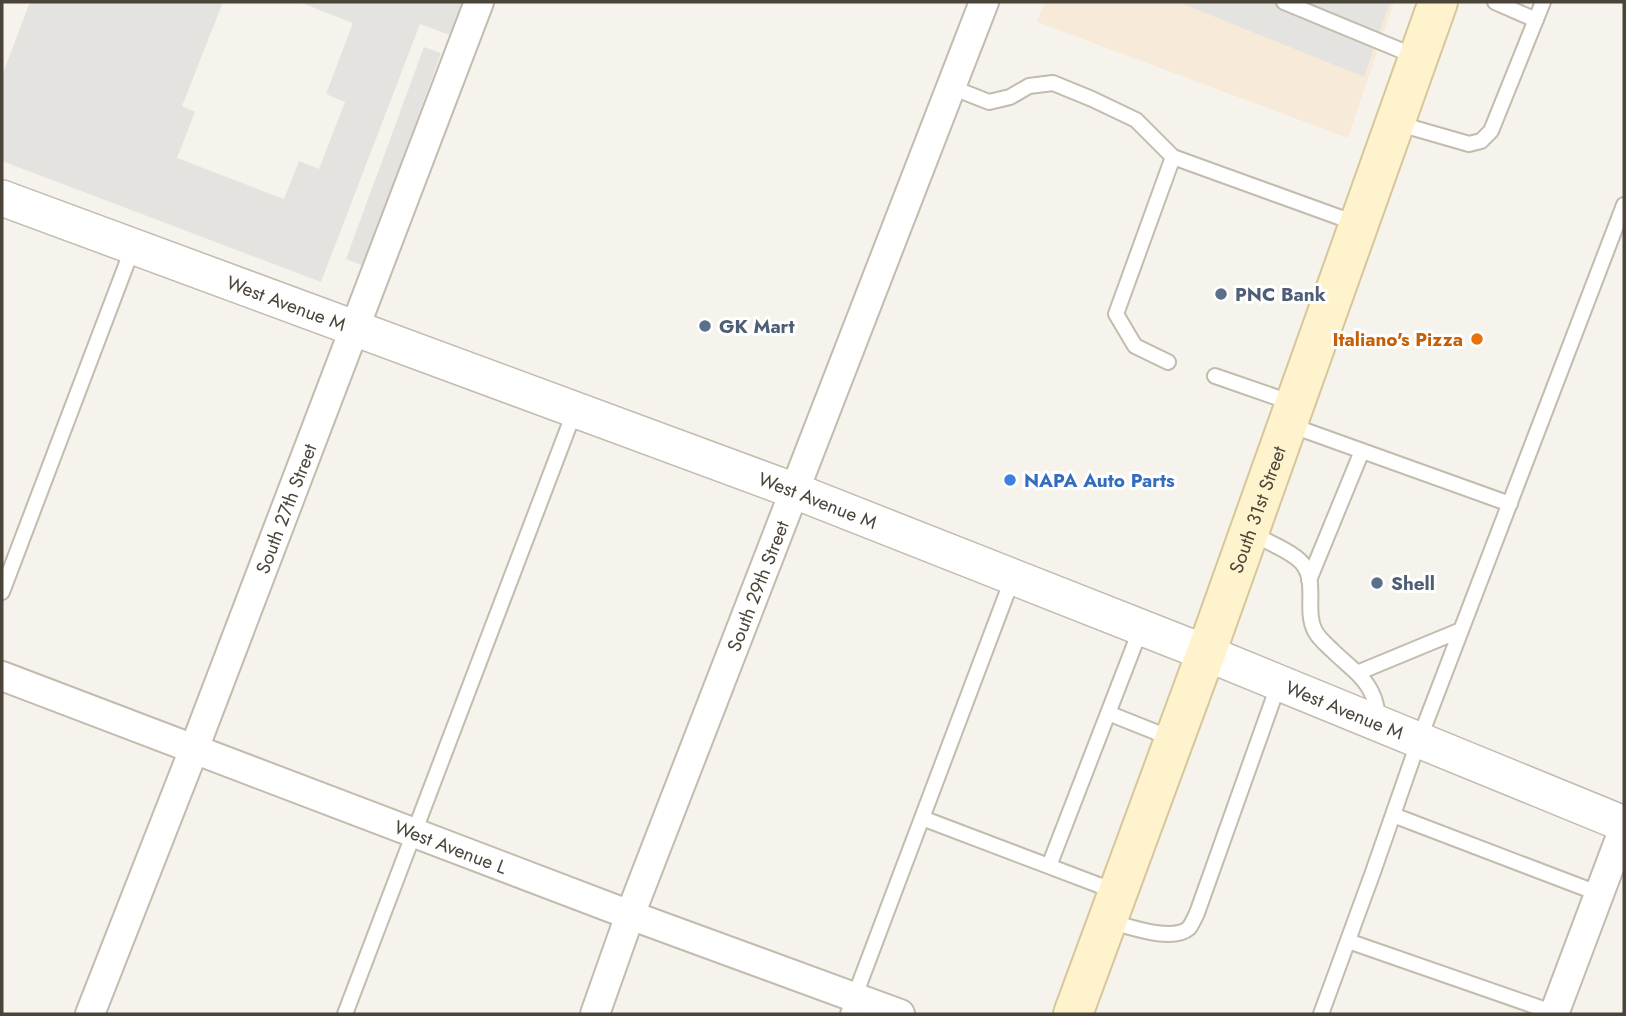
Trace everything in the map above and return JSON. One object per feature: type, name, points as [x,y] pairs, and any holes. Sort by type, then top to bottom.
[{"type":"main road","name":"South 31st Street","points":[[1073,1014],[1206,653],[1438,2]]},
{"type":"street","name":"South 27th Street","points":[[90,1014],[479,2]]},
{"type":"street","name":"South 29th Street","points":[[595,1014],[630,915],[984,2]]},
{"type":"street","name":"West Avenue M","points":[[2,198],[795,491],[1206,653],[1624,826]]},
{"type":"street","name":"West Avenue L","points":[[2,676],[630,915],[851,1006],[901,1014]]},
{"type":"street","points":[[1555,1014],[1624,826]]},
{"type":"lane","points":[[1284,2],[1418,58]]},
{"type":"lane","points":[[1495,2],[1536,20]]},
{"type":"lane","points":[[1395,123],[1469,144],[1481,141],[1491,131],[1543,2]]},
{"type":"lane","points":[[951,87],[989,102],[1010,97],[1029,86],[1053,83],[1136,120],[1173,157],[1359,224]]},
{"type":"lane","points":[[1168,362],[1135,346],[1116,314],[1173,157]]},
{"type":"lane","points":[[1321,1014],[1419,740],[1624,205]]},
{"type":"lane","points":[[2,592],[133,247]]},
{"type":"lane","points":[[1215,376],[1362,451],[1510,504]]},
{"type":"lane","points":[[345,1014],[575,410]]},
{"type":"lane","points":[[1309,580],[1362,451]]},
{"type":"lane","points":[[1249,532],[1301,561],[1308,574],[1310,612],[1315,631],[1368,687],[1373,695],[1379,724]]},
{"type":"lane","points":[[851,1006],[1013,577]]},
{"type":"lane","points":[[1049,866],[1141,628]]},
{"type":"lane","points":[[1357,673],[1461,630]]},
{"type":"lane","points":[[922,818],[1049,866],[1162,934],[1178,933],[1190,927],[1197,913],[1279,683]]},
{"type":"lane","points":[[1108,713],[1174,739]]},
{"type":"lane","points":[[1393,815],[1600,894]]},
{"type":"lane","points":[[1348,940],[1555,1014]]},
{"type":"shaded area","points":[[30,2],[223,2],[182,106],[195,112],[177,158],[284,199],[299,161],[319,169],[345,102],[326,94],[353,23],[299,2],[463,2],[450,35],[420,24],[321,282],[2,161],[2,76]]},
{"type":"shaded area","points":[[1045,2],[1394,2],[1348,138],[1037,22]]},
{"type":"shaded area","points":[[1178,2],[1390,2],[1364,77]]},
{"type":"shaded area","points":[[424,47],[441,53],[364,266],[346,259]]},
{"type":"place","name":"PNC Bank","points":[[1221,294]]},
{"type":"place","name":"GK Mart","points":[[705,326]]},
{"type":"place","name":"Italiano's Pizza","points":[[1477,339]]},
{"type":"place","name":"NAPA Auto Parts","points":[[1010,480]]},
{"type":"place","name":"Shell","points":[[1377,583]]}]
